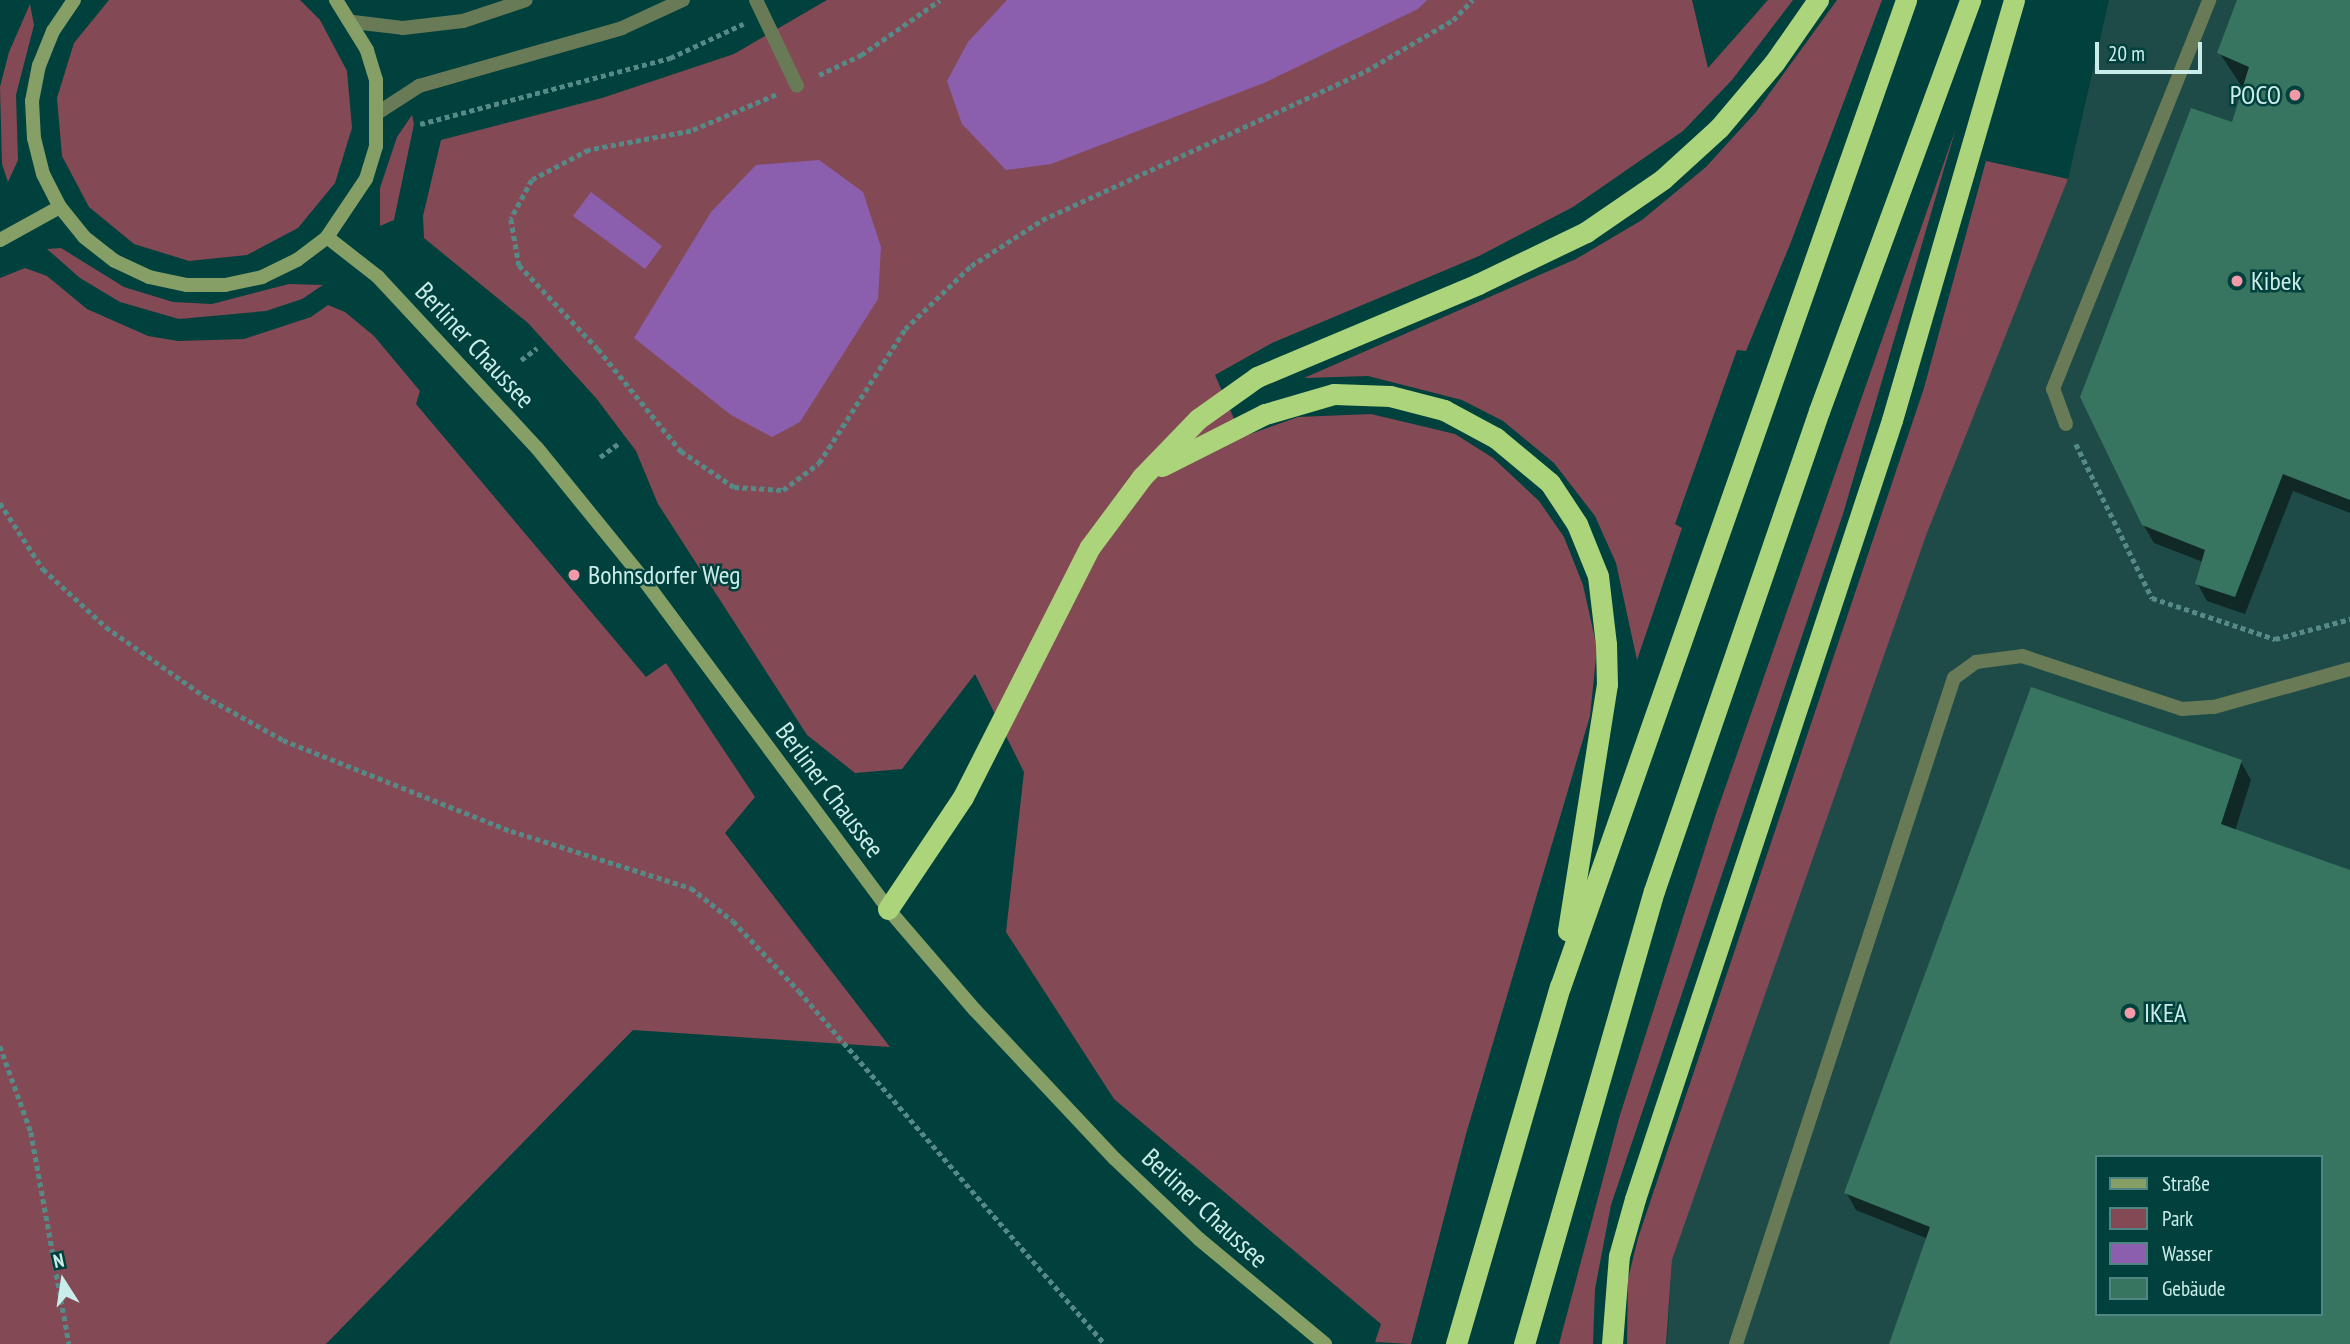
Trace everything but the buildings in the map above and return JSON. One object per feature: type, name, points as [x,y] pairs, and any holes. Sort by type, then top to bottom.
[{"type":"highway","points":[[888,909],[962,797],[1090,547],[1142,477],[1198,419],[1257,377],[1478,284],[1587,232],[1663,179],[1719,128],[1774,63],[1818,0]]},
{"type":"highway","points":[[1455,1344],[1560,987],[1906,0]]},
{"type":"highway","points":[[1524,1344],[1654,891],[1819,411],[1970,0]]},
{"type":"highway","points":[[1612,1344],[1619,1256],[1634,1199],[1892,420],[2014,0]]},
{"type":"highway","points":[[1142,477],[1265,414],[1334,394],[1390,396],[1444,410],[1496,438],[1550,483],[1577,524],[1598,576],[1607,684],[1560,987]]},
{"type":"street","points":[[74,0],[44,53],[32,101],[34,138],[43,174],[60,208],[84,237],[115,261],[149,277],[187,285],[225,285],[262,276],[297,260],[327,237],[349,210],[366,179],[379,112],[367,50],[353,22],[336,0]]},
{"type":"street","points":[[353,22],[403,29],[463,21],[526,0]]},
{"type":"street","points":[[379,112],[419,86],[622,28],[683,0]]},
{"type":"street","points":[[756,0],[797,86]]},
{"type":"street","points":[[2066,424],[2053,389],[2209,0]]},
{"type":"street","points":[[0,240],[60,208]]},
{"type":"street","name":"Berliner Chaussee","points":[[327,237],[378,277],[537,448],[641,576],[888,909],[975,1010],[1115,1159],[1199,1239],[1325,1344]]},
{"type":"street","points":[[1736,1344],[1954,678],[1976,662],[2022,656],[2182,709],[2214,708],[2350,669]]},
{"type":"path","points":[[940,0],[861,55],[797,86],[691,131],[589,150],[532,180],[511,219],[519,265],[598,349],[681,451],[734,487],[783,490],[819,464],[905,329],[971,266],[1042,220],[1366,71],[1453,20],[1472,0]]},
{"type":"path","points":[[421,124],[670,58],[763,14]]},
{"type":"path","points":[[522,360],[537,348]]},
{"type":"path","points":[[2066,424],[2152,598],[2275,639],[2350,619]]},
{"type":"path","points":[[600,457],[618,444]]},
{"type":"path","points":[[0,503],[43,569],[106,626],[204,696],[283,740],[511,831],[691,888],[733,921],[1105,1344]]},
{"type":"path","points":[[0,1046],[31,1132],[69,1344]]},
{"type":"shaded area","points":[[2109,0],[2350,0],[2350,1344],[1667,1344],[1672,1260],[1927,533],[2068,179]]},
{"type":"green space","points":[[109,0],[300,0],[320,20],[347,71],[352,128],[335,183],[298,228],[247,255],[189,261],[134,244],[89,207],[62,156],[57,98],[74,43]]},
{"type":"green space","points":[[827,0],[1692,0],[1708,68],[1768,0],[1793,0],[1732,80],[1683,131],[1573,207],[1479,256],[1272,343],[1215,375],[1242,437],[1298,417],[1371,414],[1455,434],[1493,458],[1539,501],[1564,537],[1583,585],[1597,648],[1590,716],[1466,1134],[1411,1344],[1375,1342],[1381,1324],[1114,1099],[1006,932],[1024,772],[975,674],[902,769],[855,773],[807,735],[658,504],[636,451],[596,398],[528,323],[424,238],[423,216],[441,140],[602,98],[734,54]]},
{"type":"green space","points":[[1837,0],[1882,0],[1791,242],[1746,351],[1737,350],[1675,524],[1682,528],[1637,660],[1616,563],[1595,516],[1554,463],[1503,421],[1462,400],[1368,376],[1304,378],[1576,259],[1642,220],[1706,167],[1756,112]]},
{"type":"green space","points":[[30,4],[34,25],[16,95],[18,160],[8,182],[2,164],[0,87],[9,52]]},
{"type":"green space","points":[[412,115],[414,124],[394,220],[380,226],[380,188],[397,137]]},
{"type":"green space","points":[[1956,128],[1843,514],[1611,1205],[1595,1289],[1593,1344],[1559,1344],[1620,1115],[1716,814]]},
{"type":"green space","points":[[1986,161],[2068,179],[1927,533],[1672,1260],[1666,1344],[1627,1344],[1628,1279],[1638,1238],[1924,388]]},
{"type":"green space","points":[[61,248],[124,287],[173,302],[212,304],[289,284],[323,285],[302,299],[266,311],[179,319],[120,302],[80,278],[47,249]]},
{"type":"green space","points":[[25,268],[47,276],[87,309],[148,336],[178,341],[244,339],[311,317],[328,305],[345,312],[374,336],[420,391],[416,404],[646,677],[666,663],[755,797],[725,833],[890,1047],[633,1030],[326,1344],[0,1344],[0,278]]},
{"type":"water","points":[[1007,0],[1427,0],[1418,9],[1264,83],[1051,164],[1006,170],[962,124],[947,81],[968,42]]},
{"type":"water","points":[[819,160],[863,192],[881,247],[878,299],[800,422],[772,437],[731,415],[634,338],[711,212],[756,165]]},
{"type":"water","points":[[591,192],[662,246],[645,269],[573,216]]},
{"type":"place","name":"POCO","points":[[2295,95]]},
{"type":"place","name":"Kibek","points":[[2237,281]]},
{"type":"place","name":"Bohnsdorfer Weg","points":[[574,575]]},
{"type":"place","name":"IKEA","points":[[2130,1013]]}]
